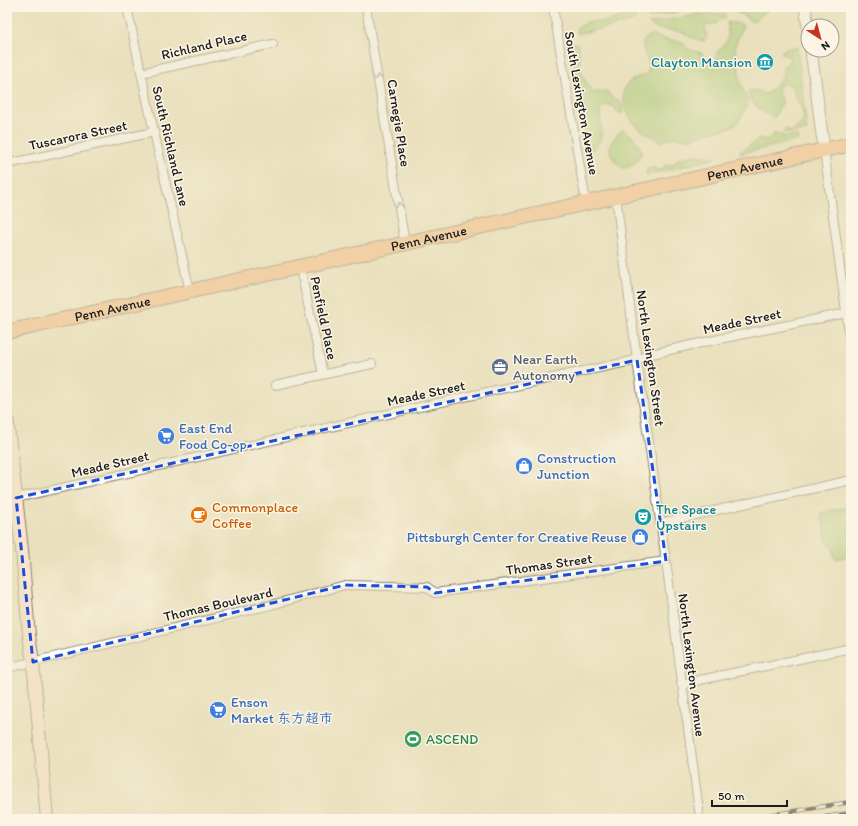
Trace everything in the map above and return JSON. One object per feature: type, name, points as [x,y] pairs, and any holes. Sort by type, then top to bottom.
[{"type":"highway","name":"Penn Avenue","points":[[7,332],[851,144]]},
{"type":"main road","points":[[7,417],[11,499],[33,662],[47,819]]},
{"type":"street","name":"South Richland Lane","points":[[127,7],[190,291]]},
{"type":"street","name":"Carnegie Place","points":[[366,7],[405,244]]},
{"type":"street","name":"South Lexington Avenue","points":[[552,7],[586,203]]},
{"type":"street","points":[[805,7],[807,18]]},
{"type":"street","name":"Richland Place","points":[[141,73],[273,44]]},
{"type":"street","points":[[812,58],[824,150],[849,312],[851,348]]},
{"type":"street","name":"Tuscarora Street","points":[[7,164],[154,132]]},
{"type":"street","name":"North Lexington Street","points":[[616,197],[660,523]]},
{"type":"street","name":"Penfield Place","points":[[300,267],[323,374]]},
{"type":"street","name":"Meade Street","points":[[11,499],[637,360],[647,355],[705,342],[849,312]]},
{"type":"street","points":[[274,385],[372,364]]},
{"type":"street","points":[[660,523],[851,480]]},
{"type":"street","name":"North Lexington Avenue","points":[[660,523],[699,811]]},
{"type":"street","name":"Thomas Street","points":[[435,593],[666,561]]},
{"type":"street","name":"Thomas Boulevard","points":[[7,668],[271,605],[345,585],[427,586],[435,593]]},
{"type":"street","points":[[681,684],[851,648]]},
{"type":"highlighted area","points":[[637,360],[666,561],[435,593],[427,587],[345,585],[33,662],[16,498]]},
{"type":"green space","points":[[645,7],[671,7],[672,9],[676,8],[678,12],[650,18],[645,14]]},
{"type":"green space","points":[[708,7],[769,7],[767,11],[752,22],[741,14],[731,10]]},
{"type":"green space","points":[[635,12],[636,18],[631,22],[578,34],[576,28],[586,24],[586,22],[605,22]]},
{"type":"green space","points":[[699,14],[725,14],[726,19],[721,18],[716,24],[707,25],[705,28],[707,38],[704,41],[688,36],[684,32],[661,29],[653,27],[649,24]]},
{"type":"green space","points":[[729,22],[743,25],[735,46],[741,85],[748,100],[741,117],[735,125],[688,139],[672,137],[662,142],[639,128],[626,110],[623,98],[625,87],[629,82],[648,72],[649,64],[643,48],[645,39],[651,35],[654,35],[666,40],[683,42],[687,49],[702,53],[710,63],[714,64],[717,52],[726,42],[728,36],[727,23]]},
{"type":"green space","points":[[571,43],[578,44],[582,71],[593,93],[606,91],[614,99],[619,100],[623,108],[622,113],[618,113],[612,106],[607,105],[602,107],[600,110],[600,138],[595,147],[589,152],[571,47]]},
{"type":"green space","points":[[797,47],[807,131],[791,133],[782,132],[786,129],[791,132],[793,131],[799,126],[804,118],[801,107],[791,85],[784,83],[778,88],[779,95],[783,102],[774,118],[754,104],[748,91],[758,90],[762,94],[770,92],[782,77],[783,68],[791,60],[788,56],[782,54],[782,51]]},
{"type":"green space","points":[[622,130],[634,138],[642,151],[636,162],[631,166],[624,168],[617,163],[610,152],[613,140]]},
{"type":"green space","points":[[776,133],[783,136],[798,136],[798,140],[740,154],[740,152],[755,142],[758,138],[767,140]]},
{"type":"green space","points":[[697,155],[716,158],[647,175],[646,172],[648,169],[653,168],[661,170],[664,166],[673,164],[679,158]]},
{"type":"green space","points":[[851,506],[851,556],[835,559],[832,544],[828,545],[821,513]]},
{"type":"railway","points":[[745,819],[851,802]]},
{"type":"railway","points":[[812,819],[851,813]]},
{"type":"place","name":"Clayton Mansion","points":[[765,62]]},
{"type":"place","name":"Near Earth Autonomy","points":[[500,367]]},
{"type":"place","name":"East End Food Co-op","points":[[166,436]]},
{"type":"place","name":"Construction Junction","points":[[524,466]]},
{"type":"place","name":"Commonplace Coffee","points":[[199,515]]},
{"type":"place","name":"The Space Upstairs","points":[[643,517]]},
{"type":"place","name":"Pittsburgh Center for Creative Reuse","points":[[640,537]]},
{"type":"place","name":"Enson Market 东方超市","points":[[218,710]]},
{"type":"place","name":"ASCEND","points":[[413,739]]}]
